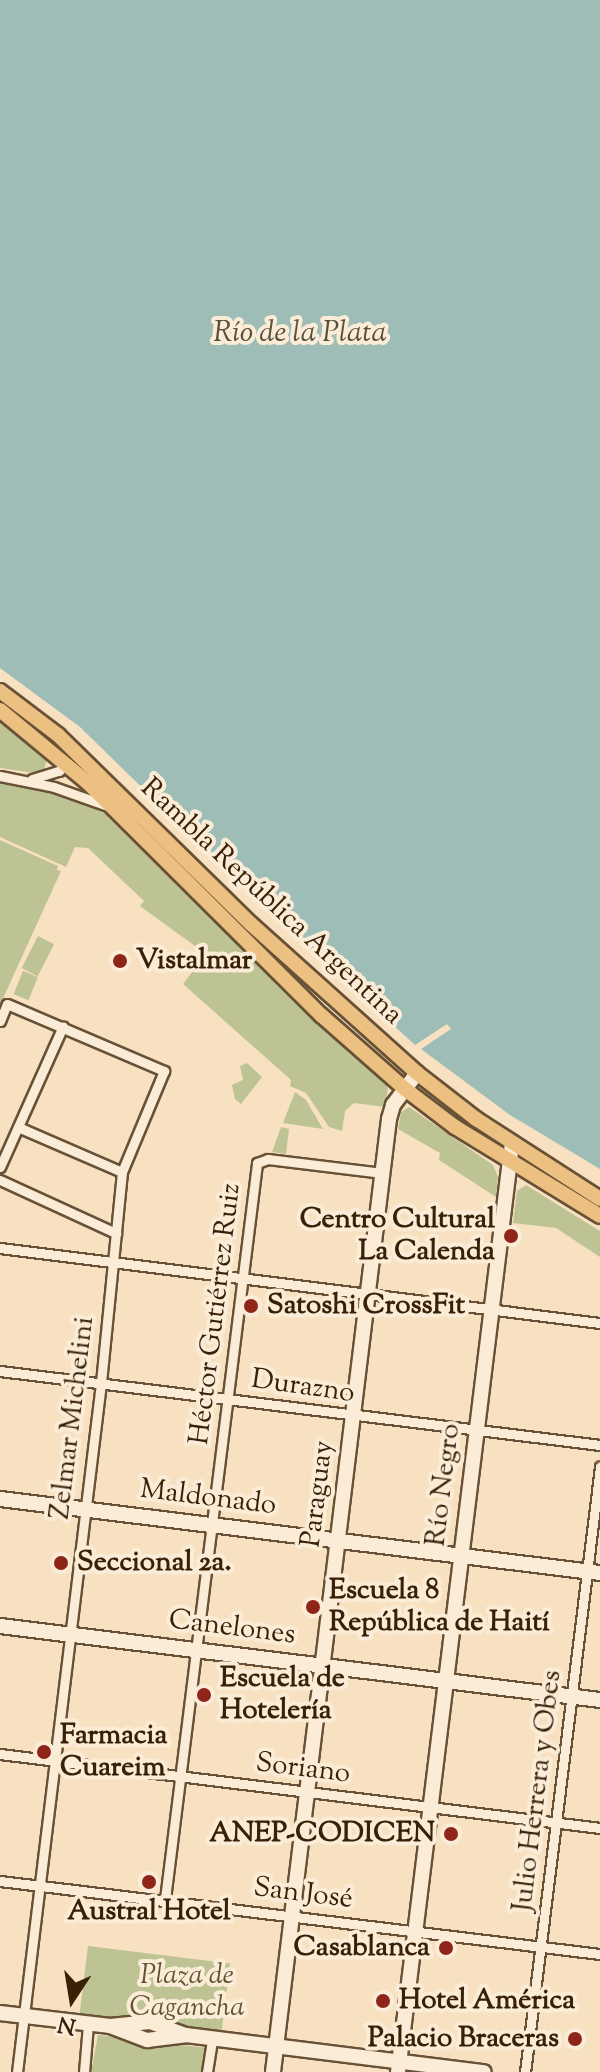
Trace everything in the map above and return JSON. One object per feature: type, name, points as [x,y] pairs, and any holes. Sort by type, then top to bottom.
[{"type":"main road","name":"Rambla República Argentina","points":[[0,691],[58,735],[251,924],[417,1073],[512,1143],[600,1199]]},
{"type":"main road","name":"Rambla República Argentina","points":[[0,710],[66,763],[321,1015],[405,1089],[455,1127],[600,1216]]},
{"type":"street","points":[[28,780],[59,771],[66,763]]},
{"type":"street","points":[[0,776],[28,780],[112,807]]},
{"type":"street","points":[[0,1021],[7,1004],[63,1026],[0,1167]]},
{"type":"street","name":"Zelmar Michelini","points":[[17,2072],[101,1383],[122,1172],[164,1071],[63,1026]]},
{"type":"street","name":"Paraguay","points":[[273,2072],[382,1173],[391,1112],[417,1073]]},
{"type":"street","points":[[18,1127],[122,1172]]},
{"type":"street","name":"Río Negro","points":[[399,2067],[512,1143]]},
{"type":"street","name":"Héctor Gutiérrez Ruiz","points":[[165,1899],[257,1163],[268,1159],[382,1173]]},
{"type":"street","points":[[0,1180],[116,1233]]},
{"type":"street","points":[[0,1248],[600,1323]]},
{"type":"street","name":"Durazno","points":[[0,1371],[600,1445]]},
{"type":"street","name":"Julio Herrera y Obes","points":[[525,2072],[572,1696],[594,1572],[600,1467]]},
{"type":"street","name":"Maldonado","points":[[0,1499],[594,1572]]},
{"type":"street","name":"Canelones","points":[[0,1626],[600,1700]]},
{"type":"street","name":"Soriano","points":[[0,1754],[600,1828]]},
{"type":"street","name":"San José","points":[[0,1881],[600,1954]]},
{"type":"street","points":[[0,2013],[110,2026],[147,2040],[186,2035],[399,2067],[484,2072]]},
{"type":"street","points":[[84,2072],[88,2024]]},
{"type":"street","points":[[207,2072],[212,2039]]},
{"type":"green space","points":[[0,721],[43,754],[47,759],[44,770],[34,773],[0,768]]},
{"type":"green space","points":[[0,782],[74,797],[107,815],[277,984],[384,1079],[388,1089],[385,1107],[354,1103],[345,1111],[342,1131],[329,1127],[306,1093],[290,1086],[291,1080],[183,984],[206,954],[140,906],[144,901],[88,848],[75,847],[66,867],[0,837]]},
{"type":"green space","points":[[0,840],[58,866],[57,870],[61,871],[0,1005]]},
{"type":"green space","points":[[38,936],[54,944],[38,976],[22,968]]},
{"type":"green space","points":[[23,971],[38,977],[28,1000],[14,994]]},
{"type":"green space","points":[[247,1063],[262,1077],[241,1104],[235,1099],[232,1085],[243,1080],[240,1066]]},
{"type":"green space","points":[[295,1092],[306,1100],[323,1129],[283,1123]]},
{"type":"green space","points":[[409,1107],[493,1165],[498,1177],[496,1197],[439,1160],[440,1153],[398,1129],[401,1112]]},
{"type":"green space","points":[[281,1127],[289,1129],[286,1154],[272,1152]]},
{"type":"green space","points":[[526,1185],[600,1231],[600,1257],[556,1228],[513,1223],[517,1191]]},
{"type":"green space","name":"Plaza de Cagancha","points":[[88,1946],[230,1963],[222,2031],[80,2013]]},
{"type":"green space","name":"Plaza de Cagancha","points":[[98,2035],[207,2048],[204,2072],[91,2072]]},
{"type":"water","name":"Río de la Plata","points":[[0,0],[600,0],[600,1169],[510,1115],[421,1049],[451,1029],[447,1024],[415,1045],[261,904],[80,727],[0,668]]},
{"type":"place","name":"Vistalmar","points":[[120,961]]},
{"type":"place","name":"Centro Cultural La Calenda","points":[[511,1236]]},
{"type":"place","name":"Satoshi CrossFit","points":[[251,1306]]},
{"type":"place","name":"Seccional 2a.","points":[[61,1563]]},
{"type":"place","name":"Escuela 8 República de Haití","points":[[313,1607]]},
{"type":"place","name":"Escuela de Hotelería","points":[[204,1695]]},
{"type":"place","name":"Farmacia Cuareim","points":[[44,1752]]},
{"type":"place","name":"ANEP-CODICEN","points":[[451,1834]]},
{"type":"place","name":"Austral Hotel","points":[[149,1882]]},
{"type":"place","name":"Casablanca","points":[[446,1948]]},
{"type":"place","name":"Hotel América","points":[[383,2001]]},
{"type":"place","name":"Palacio Braceras","points":[[575,2039]]}]
